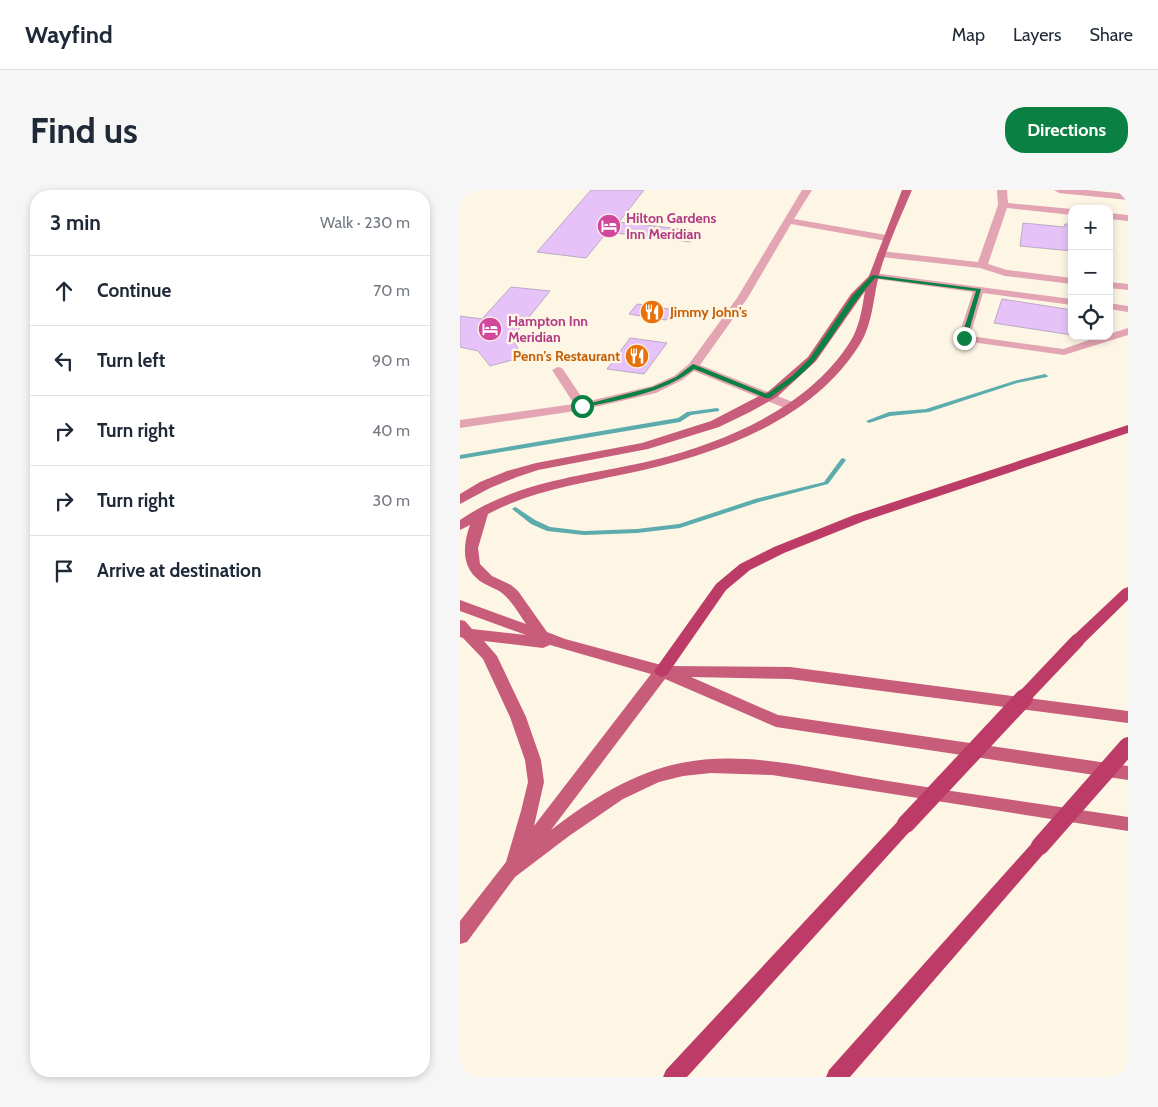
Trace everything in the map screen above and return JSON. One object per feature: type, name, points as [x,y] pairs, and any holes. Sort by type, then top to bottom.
[{"type":"highway","points":[[662,671],[722,587],[745,567],[778,550],[859,518],[1128,428]]},
{"type":"highway","points":[[673,1077],[1077,641],[1128,592]]},
{"type":"highway","points":[[836,1077],[1128,746]]},
{"type":"main road","points":[[460,526],[482,511],[517,494],[535,488],[629,469],[704,448],[751,429],[792,406],[825,380],[855,342],[864,325],[871,300],[874,276],[886,238],[907,190]]},
{"type":"main road","points":[[460,500],[485,485],[536,466],[644,446],[680,436],[715,424],[768,396],[794,377],[812,360],[855,296],[874,276]]},
{"type":"main road","points":[[482,511],[470,547],[470,560],[475,570],[488,580],[507,590],[542,636]]},
{"type":"main road","points":[[460,605],[574,647],[662,671],[776,721],[1128,773]]},
{"type":"main road","points":[[463,630],[574,647]]},
{"type":"main road","points":[[463,630],[488,656],[518,717],[534,760],[536,782],[530,812],[511,871]]},
{"type":"main road","points":[[662,671],[790,673],[1128,716]]},
{"type":"main road","points":[[460,936],[662,671]]},
{"type":"main road","points":[[511,871],[602,802],[656,776],[679,770],[703,767],[770,770],[1128,824]]},
{"type":"lane","points":[[460,424],[582,406],[656,388],[678,378],[693,366],[742,299],[807,190]]},
{"type":"lane","points":[[982,265],[1003,205],[1002,190]]},
{"type":"lane","points":[[1059,190],[1128,197]]},
{"type":"lane","points":[[1003,205],[1068,212]]},
{"type":"lane","points":[[1113,216],[1128,218]]},
{"type":"lane","points":[[788,221],[886,238]]},
{"type":"lane","points":[[881,254],[982,265],[1005,273],[1068,280]]},
{"type":"lane","points":[[874,276],[1068,301]]},
{"type":"lane","points":[[1113,285],[1128,287]]},
{"type":"lane","points":[[979,290],[964,338],[1064,352],[1128,331]]},
{"type":"lane","points":[[1113,307],[1128,309]]},
{"type":"lane","points":[[693,366],[792,406]]},
{"type":"lane","points":[[558,370],[582,406]]},
{"type":"building","name":"Hilton Gardens Inn Meridian","points":[[591,190],[644,190],[619,222],[697,231],[690,242],[607,232],[586,258],[537,252]]},
{"type":"building","points":[[1023,223],[1064,227],[1065,224],[1068,224],[1068,251],[1020,246]]},
{"type":"building","name":"Hampton Inn Meridian","points":[[511,287],[550,291],[512,338],[523,357],[490,366],[478,351],[460,347],[460,316],[482,319]]},
{"type":"building","points":[[1002,299],[1068,309],[1068,334],[994,323]]},
{"type":"building","name":"Jimmy John's","points":[[637,304],[675,310],[666,320],[629,314]]},
{"type":"building","name":"Penn's Restaurant","points":[[630,338],[667,343],[644,374],[607,369]]},
{"type":"waterway","points":[[869,421],[889,414],[927,411],[1016,382],[1045,376]]},
{"type":"waterway","points":[[460,457],[680,420],[689,413],[717,410]]},
{"type":"waterway","points":[[515,509],[533,522],[549,529],[584,533],[637,531],[680,526],[757,500],[826,483],[843,460]]},
{"type":"place","name":"Hilton Gardens Inn Meridian","points":[[609,226]]},
{"type":"place","name":"Jimmy John's","points":[[652,312]]},
{"type":"place","name":"Hampton Inn Meridian","points":[[490,329]]},
{"type":"place","name":"Penn's Restaurant","points":[[637,356]]},
{"type":"route","points":[[582,406],[656,388],[678,378],[693,366],[768,396],[773,394],[812,360],[855,296],[874,276],[979,290],[964,338]]}]
